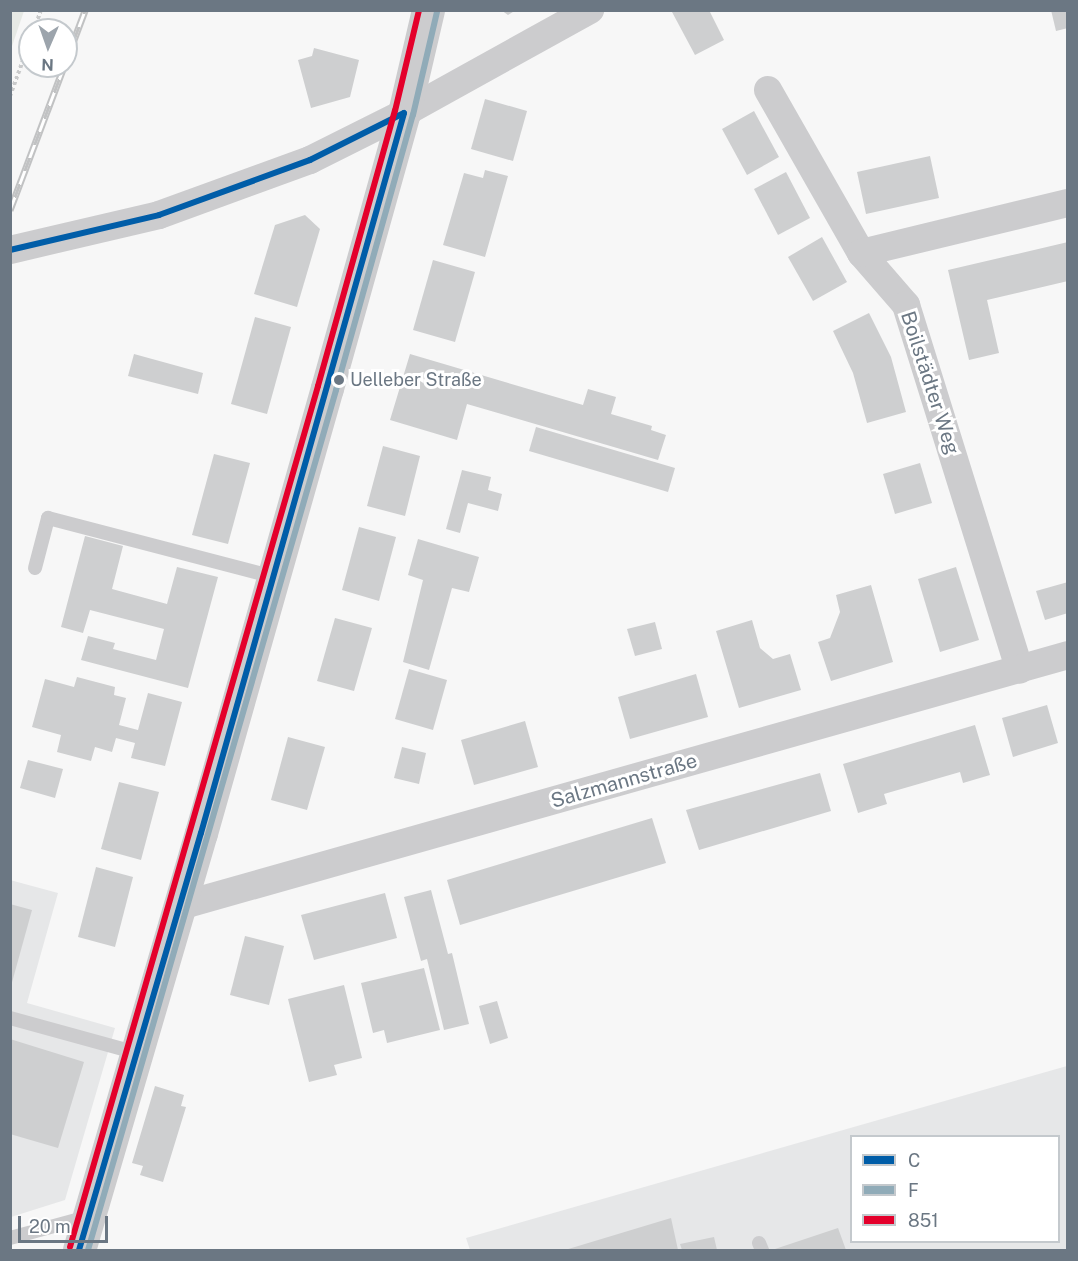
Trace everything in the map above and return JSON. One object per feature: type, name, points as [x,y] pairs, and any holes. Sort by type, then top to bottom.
[{"type":"street","points":[[79,1251],[274,578],[404,113],[428,10]]},
{"type":"street","points":[[10,250],[159,215],[310,160],[404,113],[590,10]]},
{"type":"street","name":"Boilstädter Weg","points":[[768,90],[861,253],[906,305],[1020,670]]},
{"type":"street","points":[[861,253],[1068,203]]},
{"type":"street","name":"Salzmannstraße","points":[[180,906],[1068,655]]},
{"type":"lane","points":[[34,568],[48,518],[274,578]]},
{"type":"lane","points":[[10,1018],[137,1053]]},
{"type":"lane","points":[[10,1238],[89,1216]]},
{"type":"path","points":[[10,96],[18,74]]},
{"type":"shaded area","points":[[10,11],[24,11],[22,18],[18,18],[18,29],[11,49]]},
{"type":"shaded area","points":[[10,880],[58,893],[27,1003],[115,1028],[65,1200],[11,1217]]},
{"type":"shaded area","points":[[1067,1066],[1067,1250],[470,1250],[466,1238]]},
{"type":"building","points":[[501,10],[516,10],[508,15]]},
{"type":"building","points":[[675,10],[709,10],[724,40],[695,55],[672,12]]},
{"type":"building","points":[[1051,10],[1068,10],[1068,28],[1056,31]]},
{"type":"building","points":[[314,48],[359,60],[350,97],[311,108],[298,60],[312,56]]},
{"type":"building","points":[[485,99],[527,111],[513,161],[471,149]]},
{"type":"building","points":[[754,111],[779,157],[747,175],[722,129]]},
{"type":"building","points":[[930,156],[939,198],[866,214],[857,172]]},
{"type":"building","points":[[485,170],[508,176],[485,257],[443,245],[464,173],[483,178]]},
{"type":"building","points":[[786,172],[810,218],[778,235],[754,189]]},
{"type":"building","points":[[305,215],[320,229],[297,307],[254,294],[275,225]]},
{"type":"building","points":[[822,237],[847,282],[813,301],[788,257]]},
{"type":"building","points":[[1068,242],[1068,281],[987,300],[999,353],[969,360],[948,270]]},
{"type":"building","points":[[433,260],[475,272],[455,342],[413,330]]},
{"type":"building","points":[[869,313],[891,357],[906,412],[867,423],[853,373],[833,331]]},
{"type":"building","points":[[255,317],[291,327],[267,414],[231,404]]},
{"type":"building","points":[[134,354],[203,373],[198,394],[128,376]]},
{"type":"building","points":[[410,354],[583,405],[588,389],[616,397],[611,414],[652,426],[651,430],[666,435],[658,460],[467,404],[457,440],[390,420]]},
{"type":"building","points":[[536,427],[675,468],[668,492],[529,451]]},
{"type":"building","points":[[383,446],[420,456],[405,516],[367,506]]},
{"type":"building","points":[[214,454],[250,463],[228,544],[192,535]]},
{"type":"building","points":[[920,463],[932,503],[895,514],[883,474]]},
{"type":"building","points":[[462,470],[491,477],[488,490],[502,494],[498,511],[468,503],[460,533],[446,529]]},
{"type":"building","points":[[359,527],[396,537],[379,601],[342,590]]},
{"type":"building","points":[[85,536],[123,546],[112,589],[167,604],[177,567],[218,577],[188,688],[81,660],[88,636],[115,643],[113,649],[156,660],[164,629],[90,610],[83,633],[61,627]]},
{"type":"building","points":[[418,539],[479,557],[469,592],[452,588],[429,670],[403,662],[423,580],[408,575]]},
{"type":"building","points":[[956,567],[979,640],[940,652],[918,579]]},
{"type":"building","points":[[1068,582],[1068,613],[1045,620],[1036,591]]},
{"type":"building","points":[[871,585],[893,662],[831,681],[818,642],[830,638],[840,612],[836,595]]},
{"type":"building","points":[[335,618],[372,628],[354,691],[317,681]]},
{"type":"building","points":[[752,620],[760,648],[773,659],[790,654],[801,690],[739,708],[716,631]]},
{"type":"building","points":[[655,622],[662,649],[635,656],[627,629]]},
{"type":"building","points":[[409,669],[447,680],[433,730],[395,719]]},
{"type":"building","points":[[696,674],[708,717],[630,739],[618,697]]},
{"type":"building","points":[[77,677],[115,687],[114,695],[126,698],[119,725],[138,730],[148,693],[182,702],[165,766],[131,758],[135,743],[116,738],[112,752],[95,747],[91,761],[57,752],[61,735],[32,727],[45,679],[74,687]]},
{"type":"building","points":[[1047,705],[1058,743],[1013,757],[1002,718]]},
{"type":"building","points":[[525,721],[538,767],[474,785],[461,740]]},
{"type":"building","points":[[975,725],[990,775],[963,783],[960,772],[884,794],[887,804],[858,813],[843,764]]},
{"type":"building","points":[[288,737],[325,747],[307,810],[271,800]]},
{"type":"building","points":[[402,747],[426,753],[419,784],[394,778]]},
{"type":"building","points":[[28,760],[63,769],[55,798],[20,788]]},
{"type":"building","points":[[820,773],[831,811],[699,850],[686,810]]},
{"type":"building","points":[[119,782],[159,792],[141,860],[101,849]]},
{"type":"building","points":[[652,818],[666,863],[460,925],[447,880]]},
{"type":"building","points":[[96,867],[133,877],[115,947],[78,937]]},
{"type":"building","points":[[431,890],[448,954],[452,953],[469,1024],[444,1030],[427,959],[421,961],[404,897]]},
{"type":"building","points":[[385,893],[397,938],[314,960],[301,915]]},
{"type":"building","points":[[10,904],[32,910],[11,986],[10,986]]},
{"type":"building","points":[[245,936],[284,946],[269,1005],[230,995]]},
{"type":"building","points":[[424,968],[440,1030],[387,1043],[384,1030],[373,1033],[361,983]]},
{"type":"building","points":[[344,985],[362,1058],[334,1065],[337,1075],[309,1082],[288,999]]},
{"type":"building","points":[[497,1001],[508,1038],[490,1044],[479,1006]]},
{"type":"building","points":[[10,1039],[84,1062],[58,1148],[10,1134]]},
{"type":"building","points":[[155,1086],[184,1095],[181,1106],[186,1107],[163,1182],[140,1175],[143,1166],[132,1163]]},
{"type":"building","points":[[671,1218],[678,1250],[565,1250]]},
{"type":"building","points":[[838,1228],[846,1250],[772,1250]]},
{"type":"building","points":[[714,1237],[717,1250],[682,1250],[680,1244]]},
{"type":"railway","points":[[10,210],[85,10]]},
{"type":"transit line","name":"851","points":[[70,1247],[318,386],[395,111],[419,10]]},
{"type":"transit line","name":"F","points":[[88,1250],[336,390],[413,115],[437,12]]},
{"type":"transit line","name":"C","points":[[10,250],[159,215],[310,160],[404,113]]},
{"type":"transit line","name":"C","points":[[79,1250],[201,833],[404,113]]},
{"type":"place","name":"Uelleber Straße","points":[[339,380]]}]
